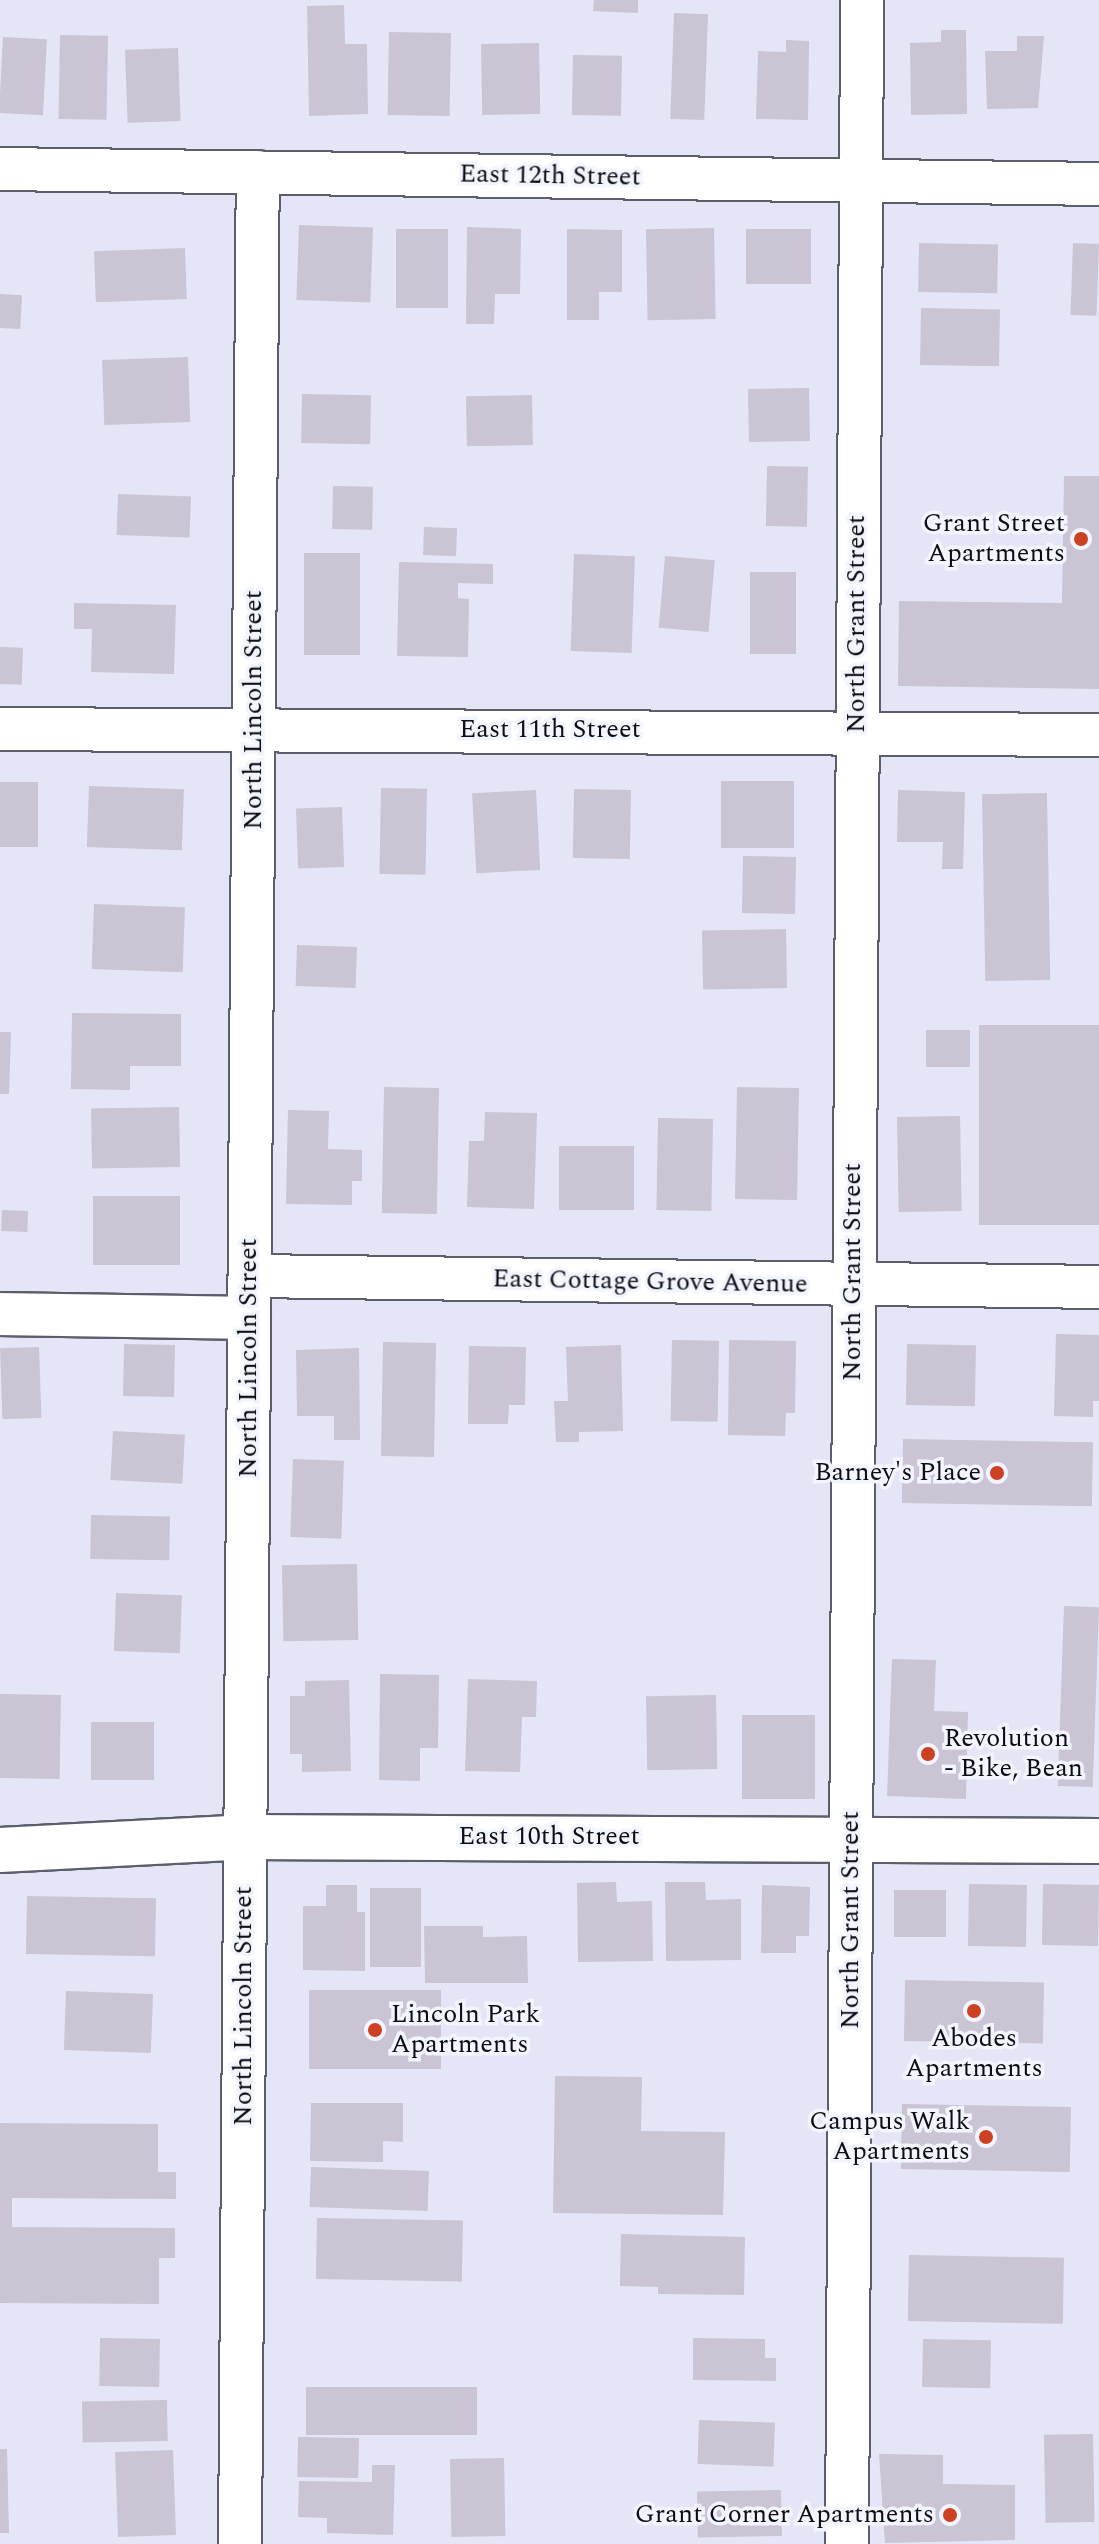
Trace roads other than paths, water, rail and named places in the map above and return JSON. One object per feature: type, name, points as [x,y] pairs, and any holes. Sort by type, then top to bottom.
[{"type":"street","name":"North Grant Street","points":[[847,2544],[851,1284],[861,767],[854,731],[862,0]]},
{"type":"street","name":"East 12th Street","points":[[0,169],[1099,184]]},
{"type":"street","name":"North Lincoln Street","points":[[240,2544],[258,172]]},
{"type":"street","name":"East 11th Street","points":[[0,729],[854,731],[1099,735]]},
{"type":"street","name":"East Cottage Grove Avenue","points":[[250,1276],[1099,1287]]},
{"type":"street","points":[[0,1314],[249,1318]]},
{"type":"street","name":"East 10th Street","points":[[0,1850],[92,1850],[245,1837],[1099,1841]]},
{"type":"place","name":"Grant Street Apartments","points":[[1081,539]]},
{"type":"place","name":"Barney's Place","points":[[997,1473]]},
{"type":"place","name":"Revolution - Bike, Bean","points":[[928,1754]]},
{"type":"place","name":"Abodes Apartments","points":[[974,2011]]},
{"type":"place","name":"Lincoln Park Apartments","points":[[375,2030]]},
{"type":"place","name":"Campus Walk Apartments","points":[[986,2137]]},
{"type":"place","name":"Grant Corner Apartments","points":[[950,2515]]}]
